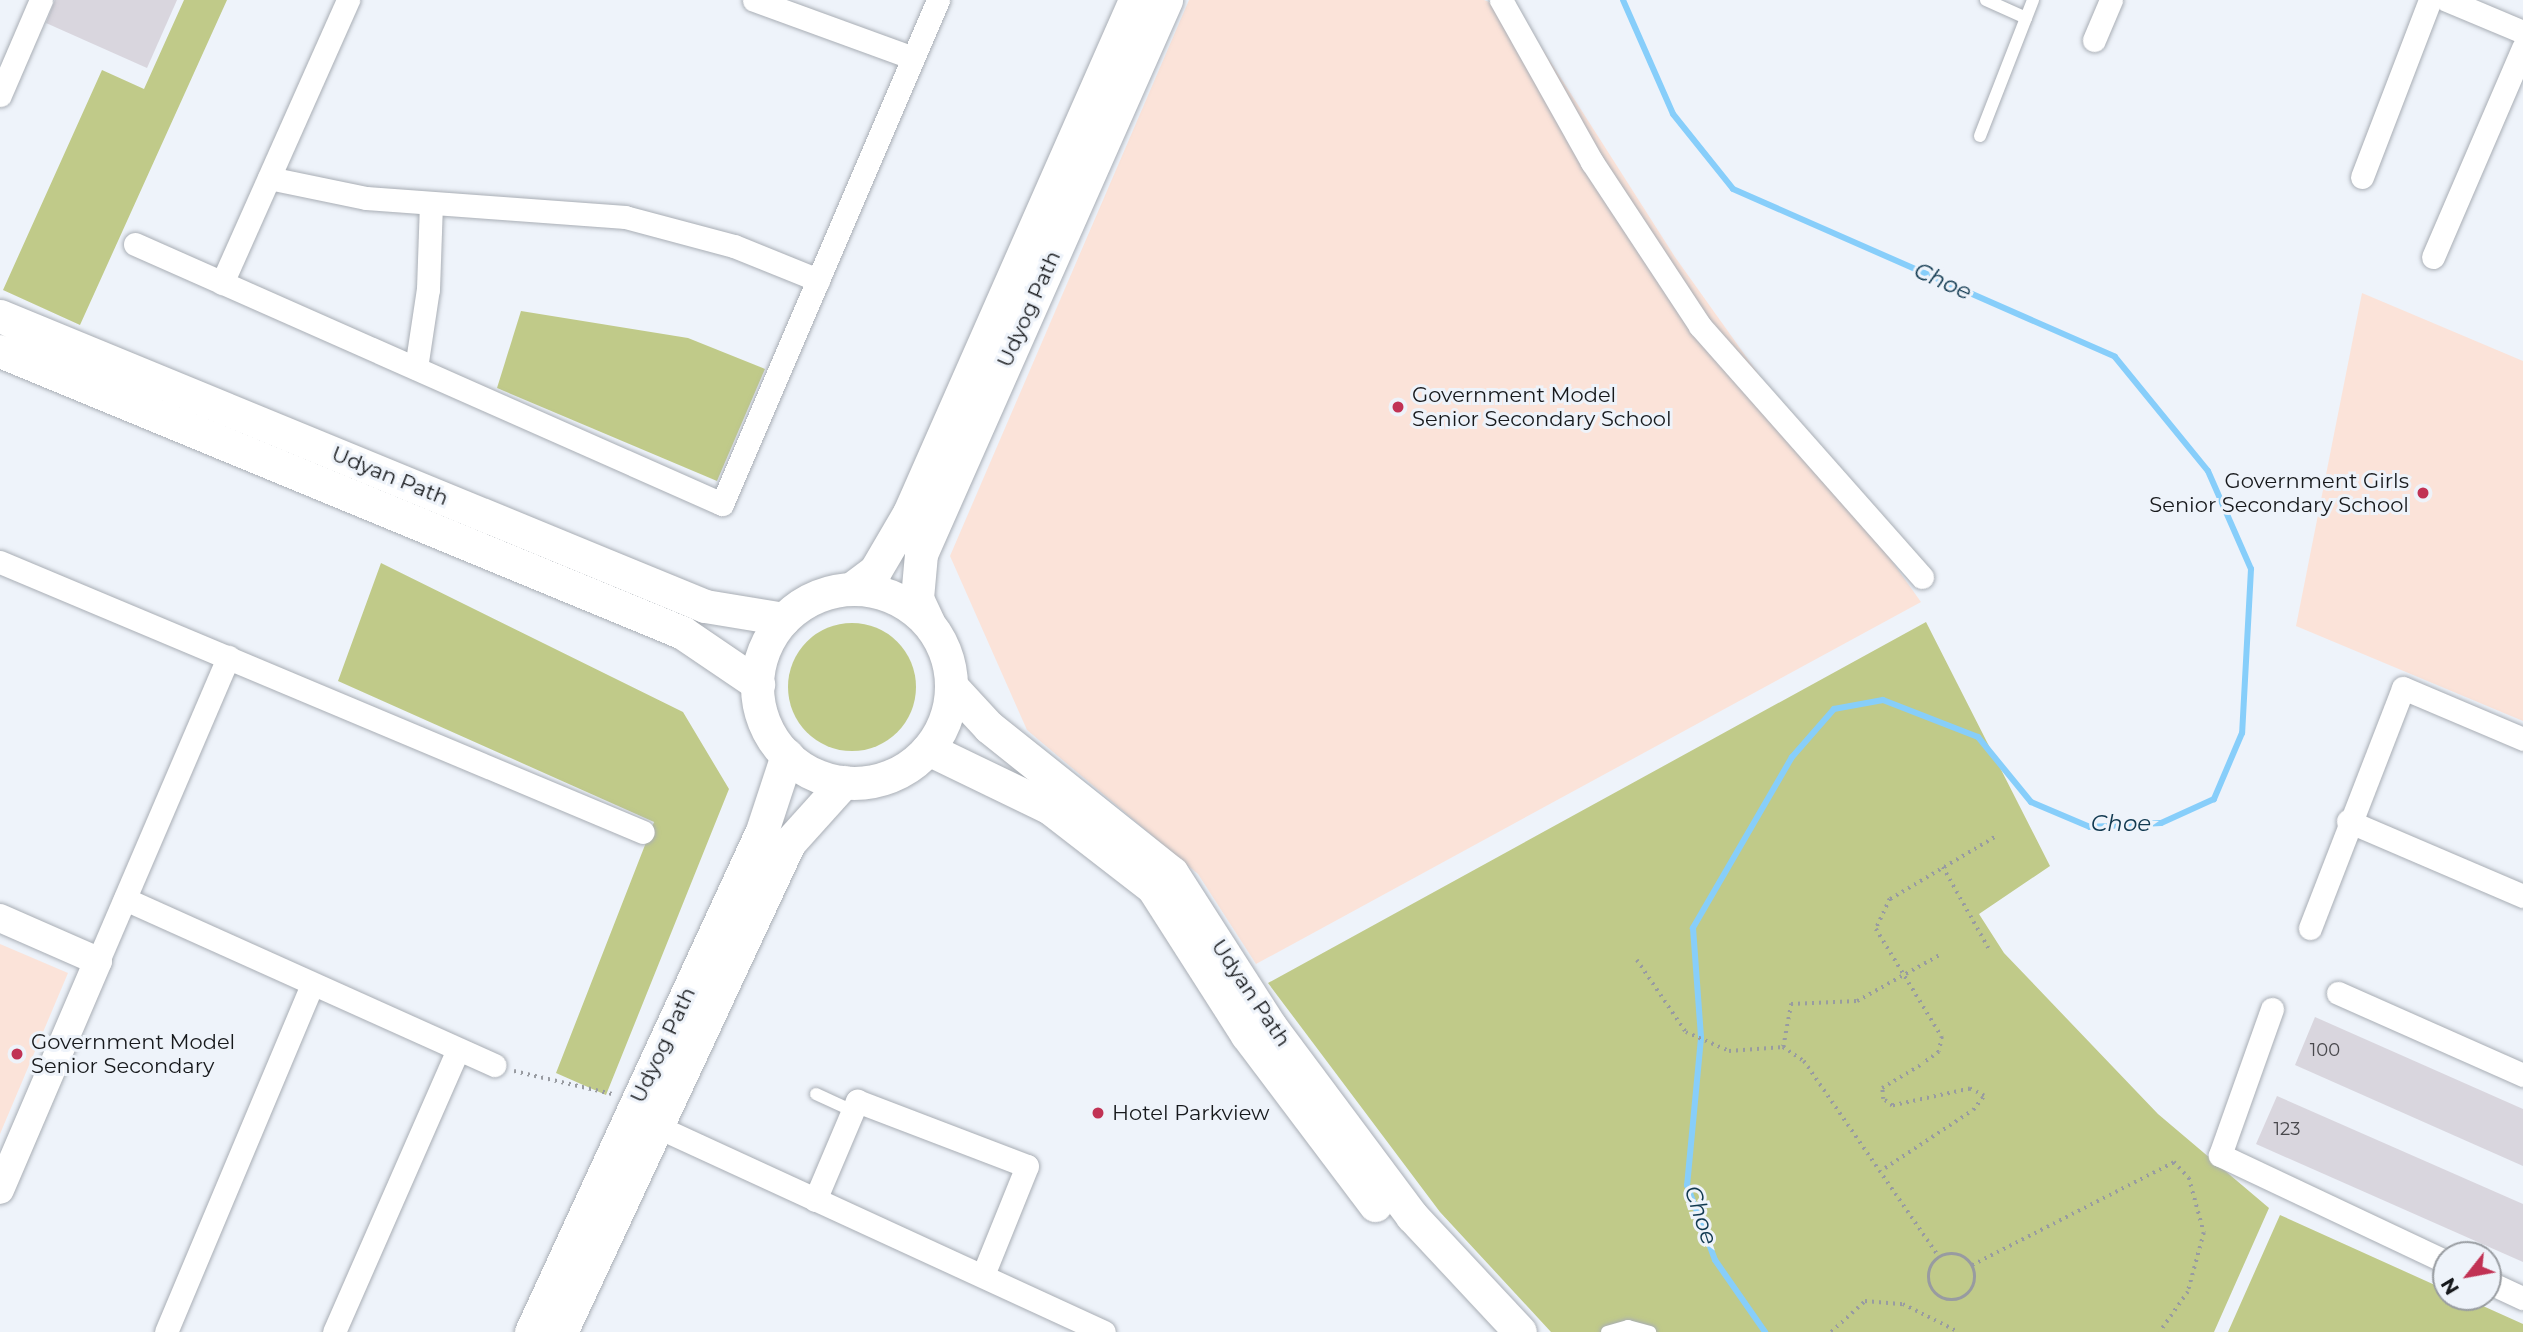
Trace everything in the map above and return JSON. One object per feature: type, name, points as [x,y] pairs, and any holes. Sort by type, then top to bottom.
[{"type":"main road","name":"Udyog Path","points":[[851,589],[875,571],[909,513],[1135,0]]},
{"type":"main road","name":"Udyog Path","points":[[928,622],[917,598],[922,554],[1166,0]]},
{"type":"main road","name":"Udyan Path","points":[[0,316],[705,606],[784,619]]},
{"type":"main road","name":"Udyan Path","points":[[0,351],[684,633],[758,684]]},
{"type":"main road","points":[[851,589],[893,597],[928,622],[947,659],[951,686],[945,719],[928,749],[890,776],[844,782],[813,773],[787,755],[768,729],[758,684],[765,649],[784,619],[808,600],[851,589]]},
{"type":"main road","name":"Udyan Path","points":[[951,686],[989,727],[1172,873],[1271,1027],[1412,1216],[1520,1332]]},
{"type":"main road","name":"Udyan Path","points":[[928,749],[1050,808],[1153,888],[1263,1057],[1392,1227],[1488,1332]]},
{"type":"main road","name":"Udyog Path","points":[[531,1332],[762,831],[787,755]]},
{"type":"main road","name":"Udyog Path","points":[[561,1332],[789,843],[844,782]]},
{"type":"street","points":[[2,85],[41,0]]},
{"type":"street","points":[[222,283],[348,0]]},
{"type":"street","points":[[754,0],[913,58]]},
{"type":"street","points":[[135,244],[722,504],[938,0]]},
{"type":"street","points":[[1501,0],[1592,162],[1700,326],[1922,577]]},
{"type":"street","points":[[2094,40],[2111,0]]},
{"type":"street","points":[[2362,177],[2430,0]]},
{"type":"street","points":[[2453,1],[2523,32]]},
{"type":"street","points":[[2433,257],[2523,48]]},
{"type":"street","points":[[269,178],[431,203],[625,217],[734,246],[818,280]]},
{"type":"street","points":[[416,369],[428,289],[431,203]]},
{"type":"street","points":[[0,562],[643,832]]},
{"type":"street","points":[[0,1190],[228,657]]},
{"type":"street","points":[[2310,928],[2348,821],[2403,688],[2523,739]]},
{"type":"street","points":[[2348,821],[2523,896]]},
{"type":"street","points":[[125,899],[494,1065]]},
{"type":"street","points":[[0,918],[98,961]]},
{"type":"street","points":[[166,1332],[312,984]]},
{"type":"street","points":[[2338,993],[2523,1075]]},
{"type":"street","points":[[2272,1009],[2220,1155],[2432,1255]]},
{"type":"street","points":[[334,1332],[458,1050]]},
{"type":"street","points":[[815,1200],[857,1101],[1027,1166],[983,1275]]},
{"type":"street","points":[[656,1126],[983,1275],[1060,1323],[1104,1332]]},
{"type":"street","points":[[2502,1288],[2523,1298]]},
{"type":"lane","points":[[1986,0],[2026,18]]},
{"type":"lane","points":[[1980,136],[2033,0]]},
{"type":"lane","points":[[816,1094],[853,1111]]},
{"type":"lane","points":[[1607,1332],[1628,1326],[1650,1332]]},
{"type":"path","points":[[1884,1169],[1973,1110],[1984,1096],[1970,1089],[1892,1106],[1883,1099],[1882,1088],[1939,1052],[1942,1037],[1876,929],[1890,899],[1996,836]]},
{"type":"path","points":[[1943,867],[1989,949]]},
{"type":"path","points":[[1783,1047],[1791,1004],[1857,1001],[1941,954]]},
{"type":"path","points":[[1637,960],[1686,1032],[1729,1051],[1783,1047],[1804,1061],[1884,1169],[1939,1257]]},
{"type":"path","points":[[494,1065],[639,1099]]},
{"type":"path","points":[[1972,1265],[2174,1162],[2189,1178],[2204,1233],[2188,1292],[2160,1332]]},
{"type":"path","points":[[1954,1254],[1972,1265],[1975,1280],[1969,1294],[1947,1300],[1930,1285],[1930,1269],[1939,1257],[1954,1254]]},
{"type":"path","points":[[1831,1332],[1865,1301],[1903,1304],[1959,1332]]},
{"type":"shaded area","name":"Government Model Senior Secondary School","points":[[1189,0],[1484,0],[1520,14],[1675,257],[1921,602],[1256,964],[1198,874],[1027,730],[950,556]]},
{"type":"shaded area","name":"Government Girls Senior Secondary School","points":[[2362,293],[2523,361],[2523,721],[2296,626]]},
{"type":"shaded area","name":"Government Model Senior Secondary","points":[[0,944],[68,973],[0,1134]]},
{"type":"green space","points":[[184,0],[227,0],[80,325],[3,290],[102,70],[144,89]]},
{"type":"green space","points":[[521,311],[688,338],[765,369],[717,481],[497,388]]},
{"type":"green space","points":[[381,563],[683,712],[729,789],[606,1095],[556,1073],[654,822],[338,681]]},
{"type":"green space","points":[[1926,622],[2050,866],[1979,914],[2004,953],[2158,1114],[2269,1208],[2214,1332],[1551,1332],[1440,1212],[1268,983]]},
{"type":"green space","points":[[852,623],[876,628],[897,642],[911,663],[916,687],[911,711],[897,732],[876,746],[852,751],[828,746],[807,732],[793,711],[788,687],[793,663],[807,642],[828,628]]},
{"type":"green space","points":[[2280,1215],[2432,1284],[2432,1311],[2494,1311],[2523,1324],[2523,1332],[2228,1332]]},
{"type":"building","points":[[55,0],[177,0],[147,68],[46,23]]},
{"type":"building","points":[[2315,1017],[2523,1109],[2523,1166],[2295,1065]]},
{"type":"building","points":[[2277,1096],[2523,1204],[2523,1262],[2502,1253],[2502,1241],[2475,1241],[2256,1144]]},
{"type":"waterway","name":"Choe","points":[[1623,0],[1673,114],[1733,189],[2115,357],[2208,471],[2251,569],[2242,733],[2214,799],[2161,823],[2090,827],[2031,802],[1978,737],[1883,700],[1834,709],[1792,757],[1693,928],[1701,1038],[1687,1185],[1715,1260],[1765,1332]]},
{"type":"place","name":"Government Model Senior Secondary School","points":[[1398,407]]},
{"type":"place","name":"Government Girls Senior Secondary School","points":[[2423,493]]},
{"type":"place","name":"Government Model Senior Secondary","points":[[17,1054]]},
{"type":"place","name":"Hotel Parkview","points":[[1098,1113]]}]
